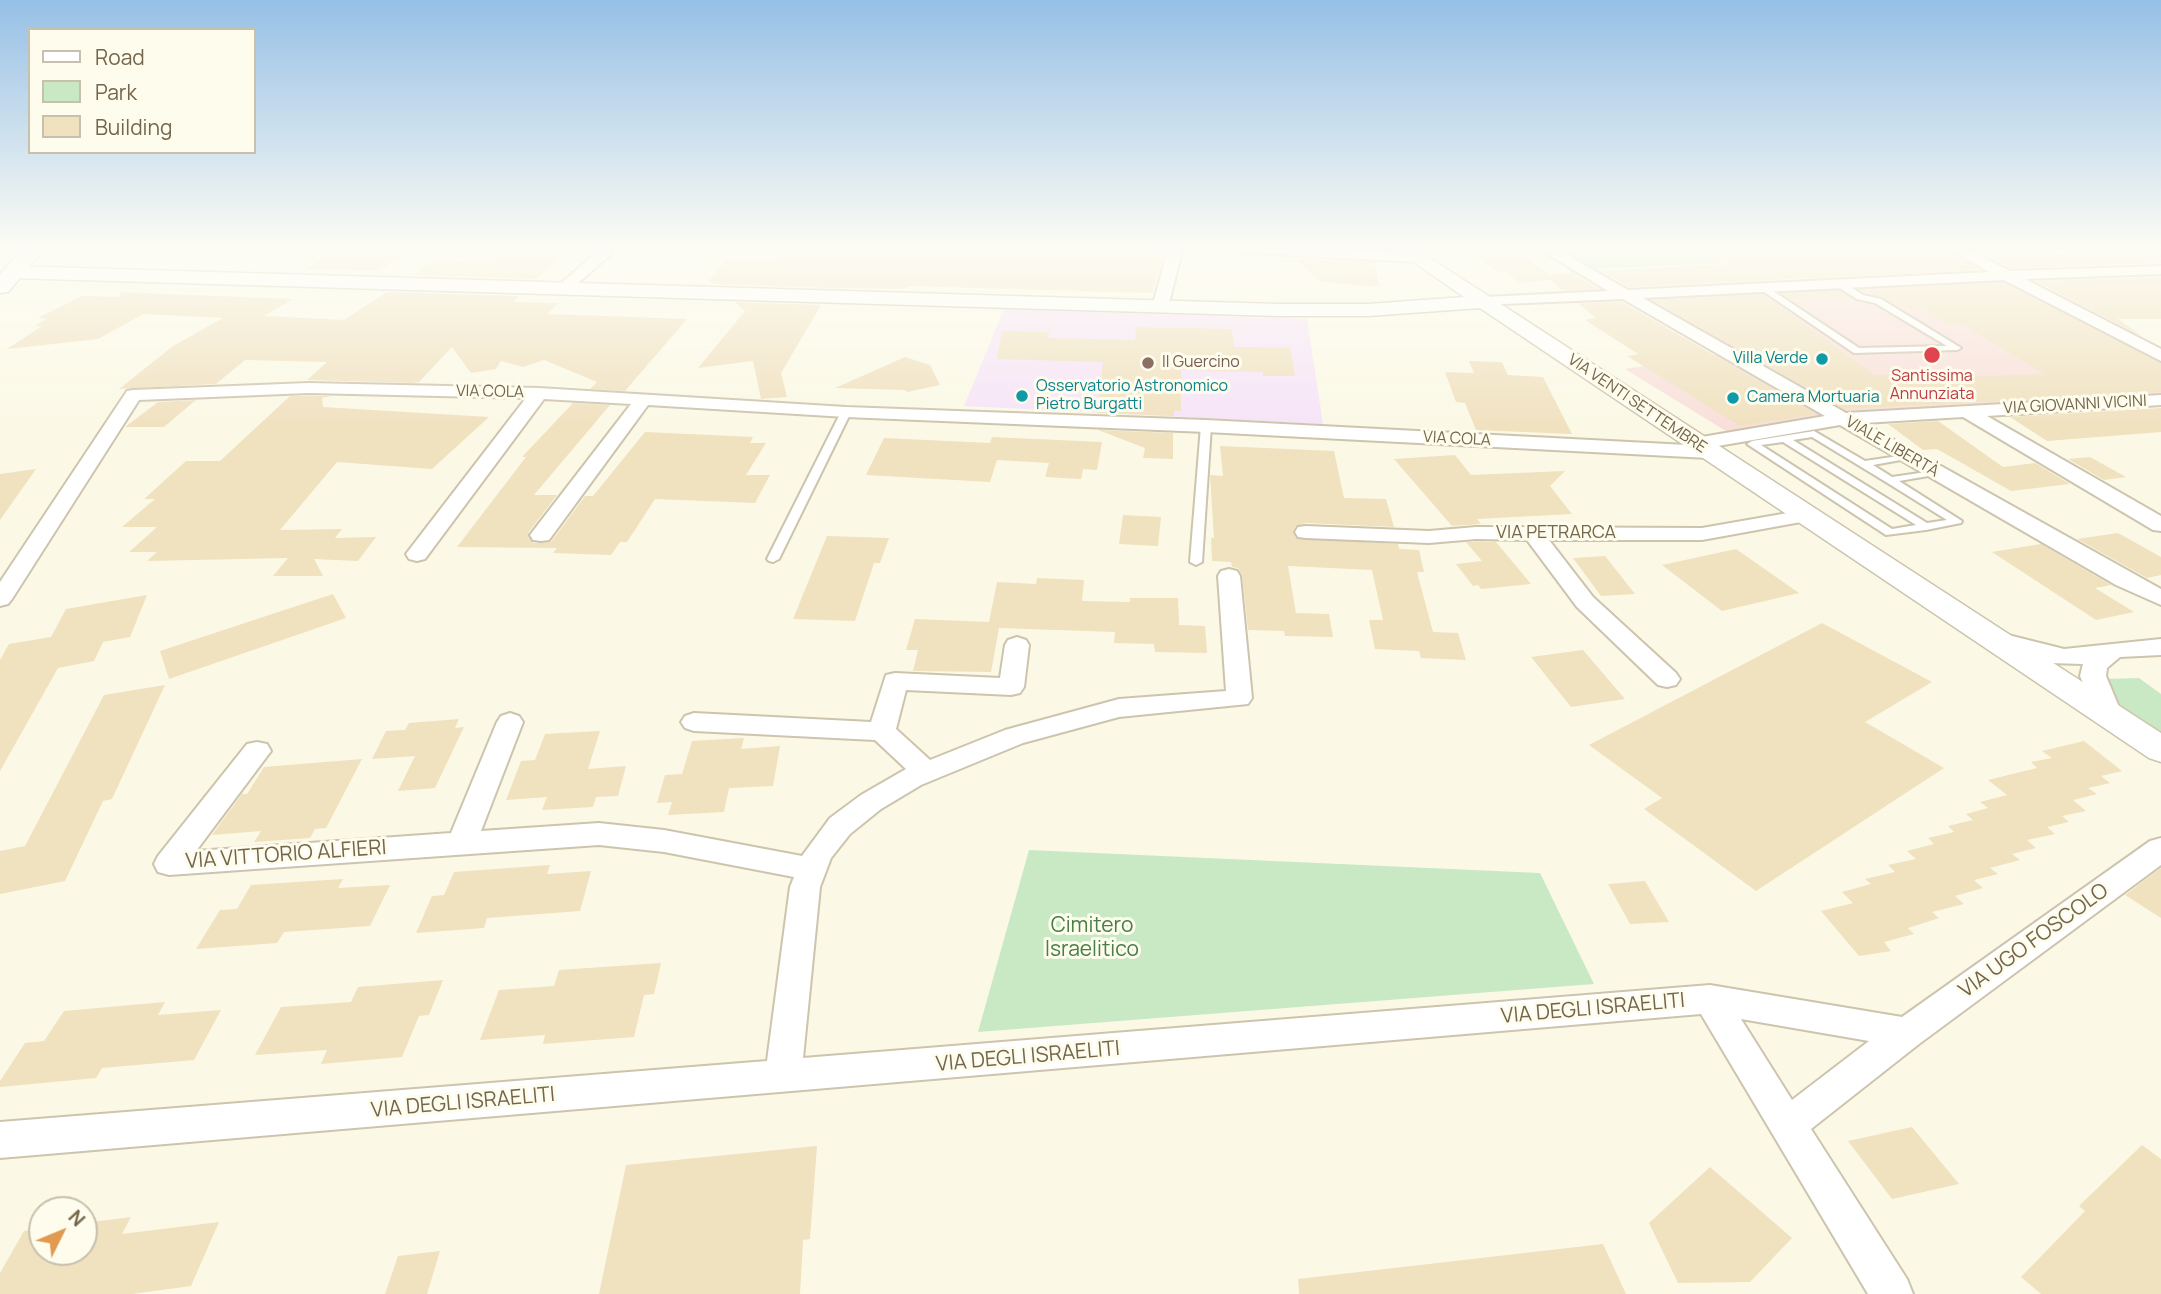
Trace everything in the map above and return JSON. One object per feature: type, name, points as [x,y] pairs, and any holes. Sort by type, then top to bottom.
[{"type":"street","points":[[1178,307],[1347,311],[1402,307]]},
{"type":"street","name":"VIA VENTI SETTEMBRE","points":[[1491,307],[1946,610],[2161,749]]},
{"type":"street","name":"VIALE LIBERTÀ","points":[[1648,307],[2161,598]]},
{"type":"street","points":[[2070,307],[2161,356]]},
{"type":"street","name":"VIA COLA","points":[[0,599],[133,395],[308,388],[540,393],[846,412],[1702,448]]},
{"type":"street","points":[[417,554],[540,393]]},
{"type":"street","points":[[541,535],[643,400]]},
{"type":"street","name":"VIA GIOVANNI VICINI","points":[[1702,448],[1843,419],[2161,400]]},
{"type":"street","points":[[1967,412],[2161,525]]},
{"type":"street","name":"VIA PETRARCA","points":[[1306,532],[1429,537],[1476,533],[1702,534],[1805,516]]},
{"type":"street","points":[[1533,533],[1586,602],[1667,679]]},
{"type":"street","name":"VIA VENTI SETTEMBRE","points":[[1839,538],[1998,621],[2049,655],[2106,707],[2161,749]]},
{"type":"street","points":[[783,1077],[800,912],[811,869],[840,826],[871,802],[926,772],[1014,736],[1092,713],[1146,704],[1239,698],[1229,576]]},
{"type":"street","points":[[1946,610],[1998,639],[2049,655],[2079,657],[2113,650],[2161,647]]},
{"type":"street","points":[[882,731],[895,681],[1011,687],[1017,645]]},
{"type":"street","points":[[2106,707],[2093,676],[2095,666],[2113,650]]},
{"type":"street","points":[[462,842],[510,722]]},
{"type":"street","points":[[694,722],[882,731],[926,772]]},
{"type":"street","name":"VIA VITTORIO ALFIERI","points":[[257,751],[169,864],[565,835],[629,836],[811,869]]},
{"type":"street","name":"VIA UGO FOSCOLO","points":[[1788,1125],[1907,1033],[2161,849]]},
{"type":"street","points":[[1710,999],[1907,1033]]},
{"type":"street","name":"VIA DEGLI ISRAELITI","points":[[0,1140],[1710,999],[1892,1294]]},
{"type":"lane","points":[[1792,307],[1857,351],[1957,348],[1889,307]]},
{"type":"lane","points":[[773,559],[846,412]]},
{"type":"lane","points":[[1196,562],[1206,426]]},
{"type":"lane","points":[[1814,434],[1864,464],[1958,521],[1890,533],[1752,444],[1814,434]]},
{"type":"lane","points":[[1785,439],[1926,527]]},
{"type":"lane","points":[[1864,464],[1909,456]]},
{"type":"lane","points":[[1891,480],[1936,472]]},
{"type":"shaded area","name":"Santissima Annunziata","points":[[1662,307],[2062,307],[2161,360],[2161,397],[1845,412],[1729,433],[1625,369],[1738,351]]},
{"type":"shaded area","name":"Il Guercino","points":[[1004,309],[1307,319],[1323,424],[964,406]]},
{"type":"green space","points":[[2139,678],[2161,694],[2161,737],[2124,711],[2104,679]]},
{"type":"green space","name":"Cimitero Israelitico","points":[[1029,850],[1540,873],[1594,984],[978,1032]]},
{"type":"building","points":[[59,307],[279,307],[264,316],[344,320],[363,307],[554,307],[547,314],[687,319],[625,391],[590,389],[597,382],[544,360],[523,367],[501,361],[496,369],[471,373],[452,347],[419,382],[414,383],[307,380],[327,362],[245,360],[216,384],[119,389],[173,346],[223,318],[143,314],[98,339],[7,349],[42,326],[34,326],[47,319],[38,318]]},
{"type":"building","points":[[741,307],[820,307],[781,373],[787,397],[761,399],[753,361],[698,368],[745,311]]},
{"type":"building","points":[[1583,307],[1631,307],[1816,414],[1740,426],[1627,356],[1638,354],[1585,320],[1596,318]]},
{"type":"building","points":[[1665,307],[1781,307],[1875,375],[1933,373],[1939,377],[2044,374],[1962,324],[1947,324],[1924,311],[1905,307],[2051,307],[2161,363],[2161,392],[1844,409]]},
{"type":"building","points":[[2086,307],[2161,307],[2161,319],[2118,319],[2143,337]]},
{"type":"building","points":[[1136,327],[1232,329],[1234,347],[1290,348],[1295,376],[1263,376],[1263,372],[1181,370],[1181,411],[1174,411],[1174,416],[1097,413],[1103,362],[997,359],[1002,331],[1049,332],[1048,338],[1135,340]]},
{"type":"building","points":[[905,357],[930,365],[940,385],[907,392],[835,388]]},
{"type":"building","points":[[1469,361],[1502,362],[1508,375],[1543,377],[1572,434],[1476,430],[1465,403],[1456,402],[1445,372],[1474,373]]},
{"type":"building","points":[[290,396],[331,396],[322,398],[323,407],[489,417],[432,469],[337,462],[280,530],[342,529],[335,538],[376,537],[358,561],[314,559],[323,576],[273,576],[288,558],[147,561],[157,552],[129,552],[157,527],[122,527],[155,499],[144,499],[186,461],[220,461]]},
{"type":"building","points":[[196,400],[164,427],[125,427],[158,402]]},
{"type":"building","points":[[573,403],[610,405],[534,495],[557,495],[528,533],[533,543],[551,542],[585,496],[593,496],[645,432],[753,437],[750,443],[766,443],[746,475],[770,475],[755,503],[655,499],[627,542],[620,542],[611,555],[553,553],[557,548],[457,547],[526,457],[522,457]]},
{"type":"building","points":[[2161,408],[2161,432],[2047,441],[2010,417]]},
{"type":"building","points":[[1938,421],[2003,467],[2035,463],[2070,484],[2011,491],[1937,449],[1923,450],[1888,424]]},
{"type":"building","points":[[1098,430],[1173,433],[1173,459],[1143,458],[1145,448]]},
{"type":"building","points":[[992,437],[1102,442],[1097,470],[1083,469],[1081,479],[1045,477],[1049,463],[997,460],[990,482],[866,475],[884,438],[990,443]]},
{"type":"building","points":[[1220,446],[1334,451],[1344,498],[1386,499],[1394,527],[1306,523],[1296,526],[1293,531],[1296,538],[1398,544],[1399,549],[1419,550],[1424,572],[1417,572],[1433,632],[1458,633],[1466,660],[1421,658],[1419,651],[1375,649],[1369,620],[1383,620],[1372,570],[1288,566],[1296,613],[1329,614],[1333,637],[1285,636],[1284,631],[1248,630],[1242,575],[1238,568],[1232,567],[1231,562],[1212,561],[1211,538],[1214,538],[1210,475],[1223,476]]},
{"type":"building","points":[[1455,455],[1471,475],[1565,471],[1550,486],[1572,514],[1477,519],[1481,524],[1452,526],[1394,459]]},
{"type":"building","points":[[2090,457],[2126,477],[2104,480],[2068,459]]},
{"type":"building","points":[[36,469],[0,520],[0,474]]},
{"type":"building","points":[[1123,515],[1161,517],[1158,546],[1119,544]]},
{"type":"building","points":[[2118,533],[2161,557],[2161,575],[2147,578],[2077,539]]},
{"type":"building","points":[[827,536],[889,538],[880,563],[874,563],[855,621],[793,619]]},
{"type":"building","points":[[1466,542],[1496,542],[1531,584],[1481,589],[1478,585],[1473,586],[1456,564],[1482,561]]},
{"type":"building","points":[[2041,544],[2111,585],[2095,588],[2134,612],[2096,620],[1992,552]]},
{"type":"building","points":[[1736,549],[1799,593],[1722,611],[1662,565]]},
{"type":"building","points":[[1605,556],[1635,594],[1601,596],[1573,558]]},
{"type":"building","points":[[1037,578],[1084,580],[1082,601],[1130,602],[1130,598],[1178,598],[1179,625],[1205,626],[1207,653],[1155,652],[1154,644],[1114,643],[1115,632],[999,628],[991,672],[913,671],[918,650],[906,650],[915,619],[989,622],[997,582],[1036,584]]},
{"type":"building","points":[[333,594],[346,618],[169,679],[160,651]]},
{"type":"building","points":[[147,595],[130,637],[103,642],[94,661],[58,668],[0,771],[0,660],[9,644],[51,637],[66,609]]},
{"type":"building","points":[[1822,623],[1932,682],[1865,722],[1944,768],[1756,891],[1644,809],[1662,798],[1589,745]]},
{"type":"building","points":[[1583,650],[1625,699],[1571,707],[1531,657]]},
{"type":"building","points":[[165,685],[112,799],[103,801],[65,881],[0,894],[0,851],[25,846],[104,695]]},
{"type":"building","points":[[459,719],[455,728],[464,727],[435,788],[398,791],[415,756],[372,759],[386,731],[405,730],[409,723]]},
{"type":"building","points":[[600,731],[588,769],[626,766],[618,796],[596,797],[593,807],[542,810],[547,797],[506,800],[521,761],[535,760],[545,734]]},
{"type":"building","points":[[744,738],[741,749],[780,746],[773,786],[729,788],[724,812],[668,815],[672,802],[657,803],[665,775],[682,774],[692,741]]},
{"type":"building","points":[[2084,741],[2122,771],[2101,776],[2110,783],[2088,788],[2097,794],[2073,800],[2086,811],[2062,816],[2069,822],[2047,827],[2055,834],[2027,840],[2036,848],[2012,854],[2020,860],[1990,868],[1998,874],[1974,880],[1983,888],[1955,896],[1964,904],[1932,912],[1939,918],[1908,928],[1914,934],[1884,942],[1891,951],[1859,956],[1821,911],[1853,903],[1842,892],[1871,884],[1865,879],[1895,872],[1888,865],[1916,859],[1907,851],[1934,844],[1928,838],[1954,832],[1948,826],[1973,820],[1966,814],[1988,808],[1980,802],[2007,795],[1988,780],[2037,768],[2031,762],[2052,758],[2042,751]]},
{"type":"building","points":[[362,759],[326,828],[315,829],[310,838],[254,842],[261,831],[212,835],[242,794],[247,794],[264,767]]},
{"type":"building","points":[[550,865],[547,874],[591,871],[580,911],[487,918],[484,928],[416,933],[432,896],[444,895],[454,872]]},
{"type":"building","points":[[2161,868],[2161,918],[2125,895]]},
{"type":"building","points":[[343,879],[338,888],[390,885],[370,926],[284,932],[277,943],[196,949],[220,910],[237,909],[251,885]]},
{"type":"building","points":[[1645,881],[1669,922],[1630,924],[1608,884]]},
{"type":"building","points":[[661,963],[654,994],[644,995],[634,1037],[543,1044],[545,1035],[480,1040],[499,990],[554,986],[559,970]]},
{"type":"building","points":[[443,980],[429,1015],[419,1016],[402,1057],[321,1064],[327,1050],[255,1055],[281,1007],[351,1002],[358,987]]},
{"type":"building","points":[[165,1002],[158,1015],[221,1010],[194,1060],[102,1068],[96,1078],[0,1087],[0,1081],[25,1043],[44,1041],[64,1011]]},
{"type":"building","points":[[1912,1127],[1959,1184],[1892,1199],[1848,1141]]},
{"type":"building","points":[[2142,1145],[2161,1159],[2161,1294],[2041,1294],[2021,1277],[2085,1211],[2079,1206]]},
{"type":"building","points":[[817,1146],[810,1239],[803,1240],[800,1294],[599,1294],[626,1165]]},
{"type":"building","points":[[1710,1167],[1792,1238],[1750,1282],[1678,1283],[1649,1223]]},
{"type":"building","points":[[131,1217],[122,1234],[219,1222],[191,1286],[132,1294],[0,1294],[0,1273],[24,1231],[28,1230],[28,1266],[98,1266],[98,1221]]},
{"type":"building","points":[[1603,1244],[1626,1294],[1299,1294],[1298,1279]]},
{"type":"building","points":[[440,1251],[427,1294],[385,1294],[398,1256]]},
{"type":"place","name":"Santissima Annunziata","points":[[1932,355]]},
{"type":"place","name":"Villa Verde","points":[[1822,359]]},
{"type":"place","name":"Il Guercino","points":[[1148,363]]},
{"type":"place","name":"Osservatorio Astronomico Pietro Burgatti","points":[[1022,396]]},
{"type":"place","name":"Camera Mortuaria","points":[[1733,398]]}]
